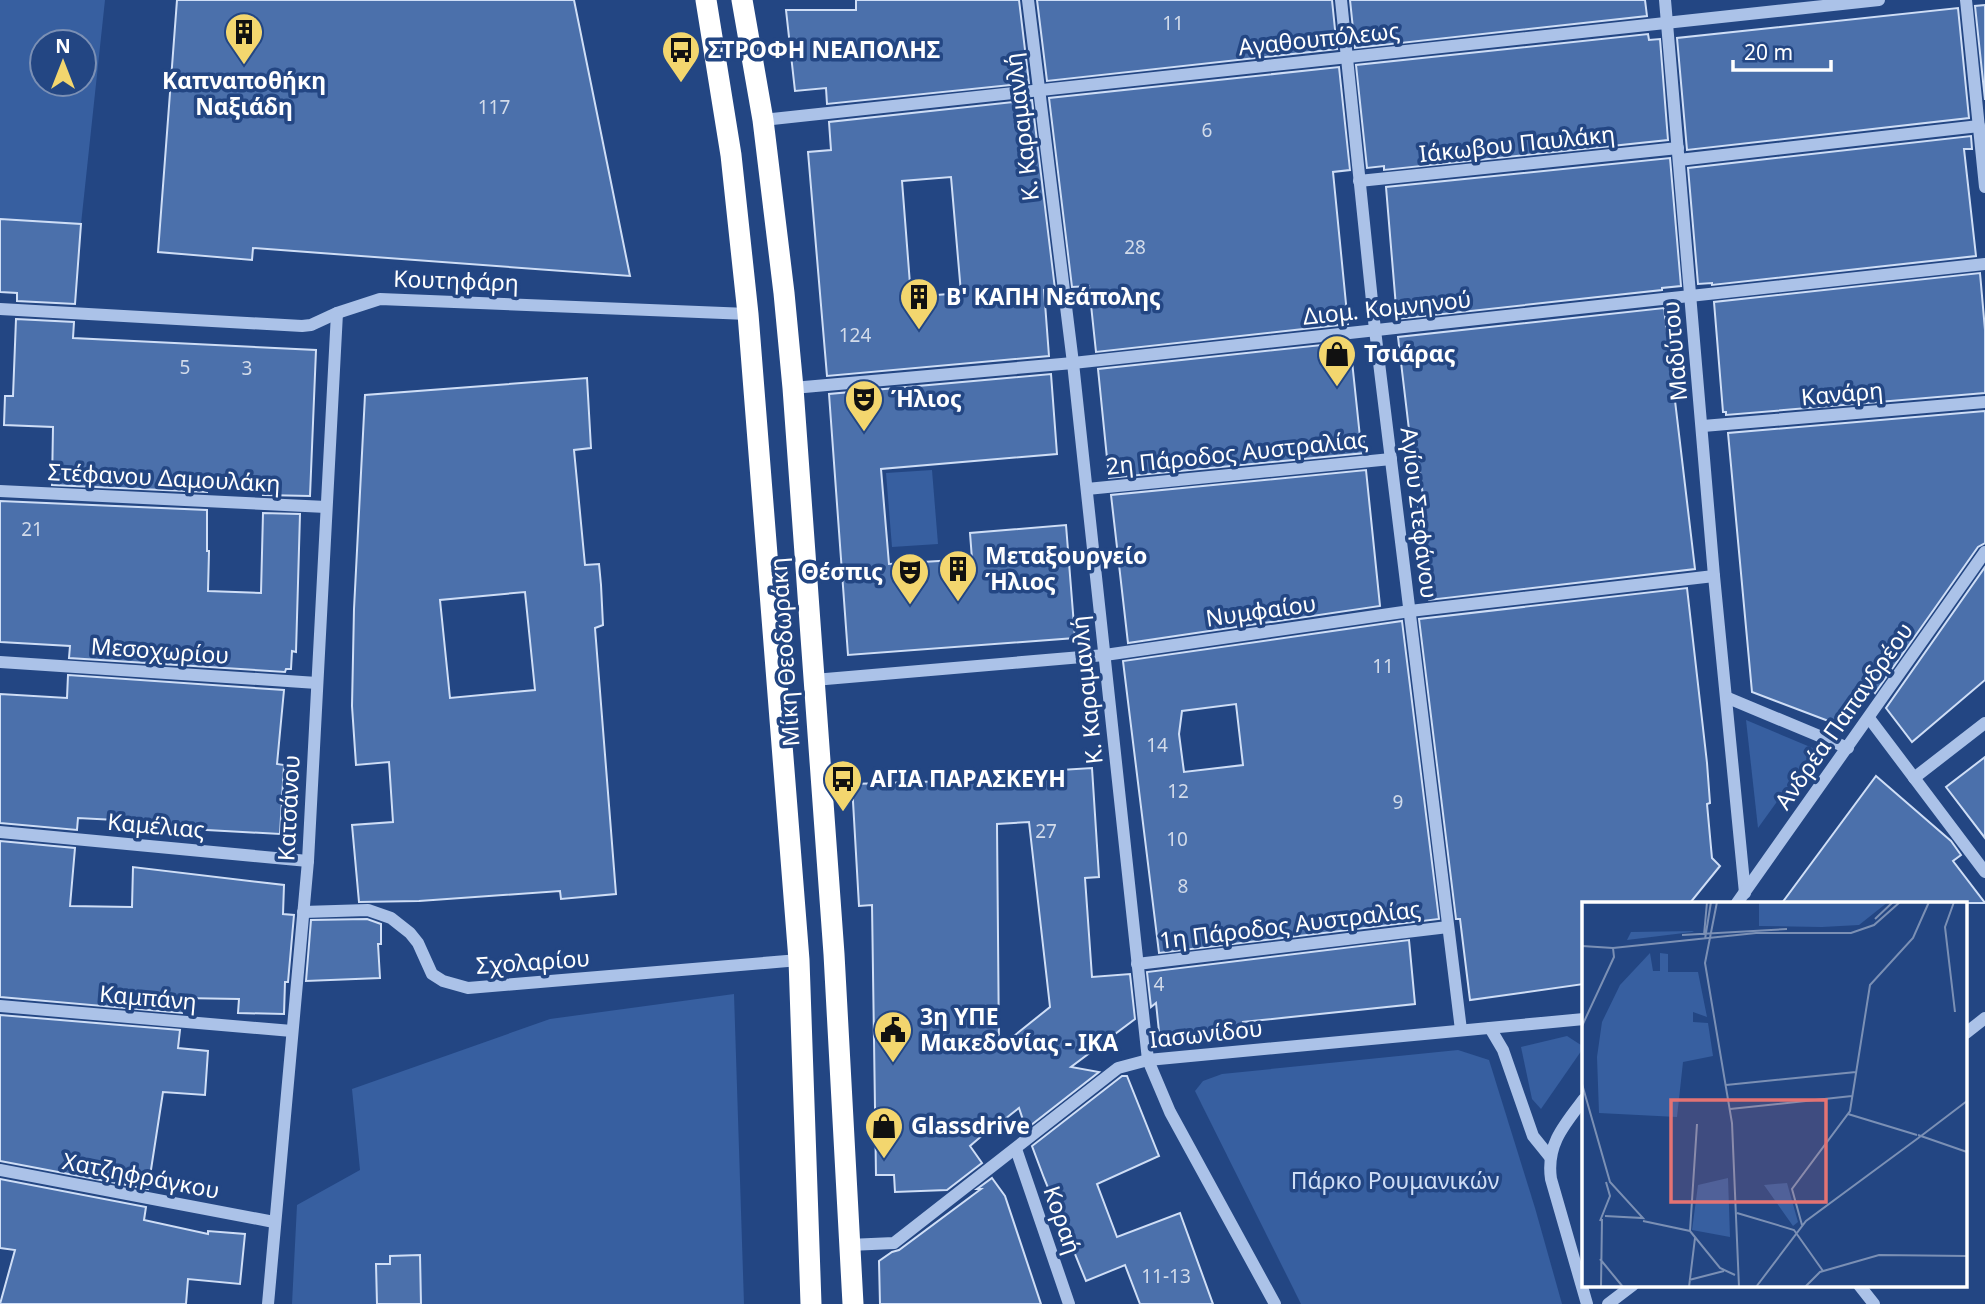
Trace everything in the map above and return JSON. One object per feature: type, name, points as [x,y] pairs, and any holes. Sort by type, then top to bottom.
[{"type":"highway","name":"Μίκη Θεοδωράκη","points":[[706,0],[731,155],[748,314],[799,960],[811,1304]]},
{"type":"highway","name":"Μίκη Θεοδωράκη","points":[[742,0],[763,120],[793,388],[834,954],[853,1304]]},
{"type":"street","name":"Κ. Καραμανλή","points":[[1028,0],[1073,363],[1148,1060],[1170,1112],[1275,1304]]},
{"type":"street","name":"Αγίου Στεφάνου","points":[[1341,0],[1375,330],[1461,1030]]},
{"type":"street","name":"Μαδύτου","points":[[1665,0],[1714,576],[1728,698],[1741,898]]},
{"type":"street","name":"Αγαθουπόλεως","points":[[763,120],[1879,0]]},
{"type":"street","points":[[1966,0],[1985,187]]},
{"type":"street","name":"Ιάκωβου Παυλάκη","points":[[1359,181],[1979,126]]},
{"type":"street","name":"Διομ. Κομνηνού","points":[[793,388],[1073,363],[1985,264]]},
{"type":"street","name":"Κουτηφάρη","points":[[0,309],[302,326],[380,299],[748,314]]},
{"type":"street","name":"Κατσάνου","points":[[268,1304],[308,861],[337,313]]},
{"type":"street","name":"Κανάρη","points":[[1703,426],[1985,402]]},
{"type":"street","name":"2η Πάροδος Αυστραλίας","points":[[1087,489],[1391,459]]},
{"type":"street","name":"Στέφανου Δαμουλάκη","points":[[0,491],[326,507]]},
{"type":"street","name":"Ανδρέα Παπανδρέου","points":[[1741,898],[1985,552]]},
{"type":"street","name":"Νυμφαίου","points":[[814,680],[1105,655],[1410,611],[1714,576]]},
{"type":"street","name":"Μεσοχωρίου","points":[[0,662],[317,682]]},
{"type":"street","points":[[1728,698],[1848,748]]},
{"type":"street","points":[[1869,718],[1985,872]]},
{"type":"street","points":[[1914,778],[1985,723]]},
{"type":"street","name":"Καμέλιας","points":[[0,832],[308,861]]},
{"type":"street","name":"Σχολαρίου","points":[[303,912],[368,910],[391,919],[410,933],[418,943],[432,974],[443,981],[468,988],[799,960]]},
{"type":"street","name":"1η Πάροδος Αυστραλίας","points":[[1137,964],[1448,927]]},
{"type":"street","name":"Καμπάνη","points":[[0,1006],[292,1031]]},
{"type":"street","points":[[1968,1031],[1985,1018]]},
{"type":"street","name":"Ιασωνίδου","points":[[849,1245],[894,1242],[1118,1069],[1148,1060],[1582,1020]]},
{"type":"street","points":[[1490,1028],[1503,1050],[1533,1136],[1550,1157]]},
{"type":"street","points":[[1582,1102],[1556,1139],[1550,1157],[1552,1179],[1587,1304]]},
{"type":"street","name":"Κοραή","points":[[1016,1150],[1069,1304]]},
{"type":"street","name":"Χατζηφράγκου","points":[[0,1170],[274,1222]]},
{"type":"street","points":[[1608,1304],[1632,1286]]},
{"type":"street","points":[[1860,1286],[1874,1304]]},
{"type":"green space","points":[[0,0],[105,0],[98,65],[98,28],[28,28],[28,98],[94,98],[81,224],[0,219]]},
{"type":"green space","points":[[932,470],[938,544],[892,547],[886,473]]},
{"type":"green space","points":[[1746,720],[1815,749],[1758,828]]},
{"type":"green space","points":[[734,994],[744,1304],[292,1304],[297,1205],[360,1170],[352,1089],[550,1019]]},
{"type":"green space","points":[[1567,1036],[1582,1046],[1582,1050],[1541,1109],[1532,1099],[1521,1047]]},
{"type":"green space","name":"Πάρκο Ρουμανικών","points":[[1458,1050],[1489,1060],[1562,1304],[1301,1304],[1195,1091],[1203,1081],[1222,1074]]},
{"type":"building","points":[[177,0],[574,0],[630,276],[253,248],[252,260],[158,252]]},
{"type":"building","points":[[856,0],[1019,0],[1029,83],[827,104],[826,88],[795,91],[786,10],[856,10]]},
{"type":"building","points":[[1037,0],[1332,0],[1337,49],[1047,81]]},
{"type":"building","points":[[1350,0],[1645,0],[1647,16],[1355,48]]},
{"type":"building","points":[[1985,5],[1985,100],[1975,6]]},
{"type":"building","points":[[1958,8],[1969,118],[1687,150],[1677,38]]},
{"type":"building","points":[[1648,34],[1649,40],[1660,39],[1668,140],[1384,170],[1384,166],[1367,168],[1356,65]]},
{"type":"building","points":[[1339,67],[1350,170],[1333,172],[1348,324],[1096,352],[1089,286],[1072,287],[1049,98]]},
{"type":"building","points":[[1032,100],[1055,289],[1044,290],[1049,356],[827,376],[808,152],[831,150],[829,122]],"holes":[[[951,177],[961,293],[911,297],[902,181]]]},
{"type":"building","points":[[1971,136],[1972,149],[1964,149],[1976,256],[1712,285],[1698,284],[1688,168]]},
{"type":"building","points":[[1670,158],[1681,286],[1397,319],[1386,187]]},
{"type":"building","points":[[0,219],[81,224],[75,304],[17,301],[17,293],[0,292]]},
{"type":"building","points":[[1980,273],[1985,330],[1985,393],[1726,415],[1726,412],[1723,412],[1714,302]]},
{"type":"building","points":[[1664,308],[1695,569],[1429,600],[1418,506],[1424,505],[1418,455],[1412,455],[1398,337]]},
{"type":"building","points":[[16,319],[74,322],[73,338],[316,350],[310,496],[263,495],[264,484],[207,482],[207,492],[52,485],[53,427],[4,425],[5,396],[13,396]]},
{"type":"building","points":[[1350,342],[1360,437],[1363,437],[1365,453],[1109,478],[1098,369]]},
{"type":"building","points":[[1051,374],[1057,454],[881,469],[889,564],[972,559],[970,533],[1066,525],[1075,638],[848,655],[829,394]]},
{"type":"building","points":[[587,378],[591,448],[574,450],[585,565],[599,564],[601,585],[603,625],[595,628],[616,894],[561,899],[560,891],[419,901],[359,902],[352,825],[393,822],[389,762],[356,765],[352,706],[365,395]],"holes":[[[525,592],[535,690],[450,698],[440,600]]]},
{"type":"building","points":[[1985,411],[1985,543],[1978,547],[1875,693],[1867,683],[1839,725],[1752,692],[1728,433]]},
{"type":"building","points":[[1366,470],[1380,606],[1128,643],[1111,495]]},
{"type":"building","points":[[0,501],[207,510],[208,591],[261,593],[263,513],[300,514],[296,652],[292,651],[291,669],[286,669],[285,672],[69,658],[70,646],[0,642]]},
{"type":"building","points":[[1985,567],[1985,680],[1912,742],[1886,708]]},
{"type":"building","points":[[1687,588],[1707,763],[1710,803],[1707,804],[1712,858],[1720,866],[1691,902],[1582,902],[1582,984],[1470,1000],[1460,919],[1456,919],[1419,619]]},
{"type":"building","points":[[1402,621],[1439,919],[1159,953],[1123,661]],"holes":[[[1236,704],[1243,765],[1184,772],[1179,734],[1182,711]]]},
{"type":"building","points":[[68,675],[284,690],[277,764],[284,765],[280,834],[135,826],[135,821],[78,818],[77,830],[0,823],[0,694],[67,698]]},
{"type":"building","points":[[1985,757],[1985,838],[1946,787]]},
{"type":"building","points":[[1092,768],[1099,877],[1085,878],[1092,977],[1130,974],[1135,1019],[1071,1067],[1099,1072],[1026,1129],[1019,1108],[996,1126],[983,1130],[984,1134],[970,1146],[982,1163],[947,1190],[895,1192],[894,1175],[876,1175],[872,905],[859,906],[852,784],[1013,779],[1012,773]],"holes":[[[1029,822],[1050,1007],[999,1048],[997,824]]]},
{"type":"building","points":[[1876,776],[1951,841],[1961,855],[1953,861],[1985,903],[1968,902],[1783,902]]},
{"type":"building","points":[[0,841],[75,848],[70,906],[132,907],[133,867],[284,885],[283,914],[294,915],[288,982],[285,982],[284,1014],[238,1013],[239,999],[183,998],[182,1013],[0,997]]},
{"type":"building","points":[[367,919],[381,924],[381,944],[378,944],[380,978],[306,981],[311,920]]},
{"type":"building","points":[[1409,940],[1415,1004],[1243,1022],[1244,1032],[1160,1041],[1156,1003],[1151,1007],[1147,972]]},
{"type":"building","points":[[0,1015],[180,1030],[178,1048],[208,1051],[205,1095],[163,1092],[148,1189],[0,1161]]},
{"type":"building","points":[[1122,1076],[1127,1076],[1159,1156],[1097,1184],[1117,1237],[1180,1213],[1213,1304],[1140,1304],[1125,1265],[1086,1281],[1044,1178],[1032,1146]]},
{"type":"building","points":[[992,1178],[1005,1196],[1041,1304],[880,1304],[879,1261],[899,1250]]},
{"type":"building","points":[[0,1179],[146,1207],[144,1220],[208,1234],[208,1231],[245,1234],[240,1284],[188,1279],[186,1304],[0,1304],[15,1250],[0,1248]]},
{"type":"building","points":[[420,1255],[421,1304],[377,1304],[376,1264],[390,1264],[390,1256]]},
{"type":"place","name":"Καπναποθήκη Ναξιάδη","points":[[244,66]]},
{"type":"place","name":"ΣΤΡΟΦΗ ΝΕΑΠΟΛΗΣ","points":[[681,84]]},
{"type":"place","name":"Β' ΚΑΠΗ Νεάπολης","points":[[919,331]]},
{"type":"place","name":"Τσιάρας","points":[[1337,388]]},
{"type":"place","name":"Ήλιος","points":[[864,433]]},
{"type":"place","name":"Μεταξουργείο Ήλιος","points":[[958,603]]},
{"type":"place","name":"Θέσπις","points":[[910,606]]},
{"type":"place","name":"ΑΓΙΑ ΠΑΡΑΣΚΕΥΗ","points":[[843,813]]},
{"type":"place","name":"3η ΥΠΕ Μακεδονίας - IKA","points":[[893,1064]]},
{"type":"place","name":"Glassdrive","points":[[884,1160]]}]
